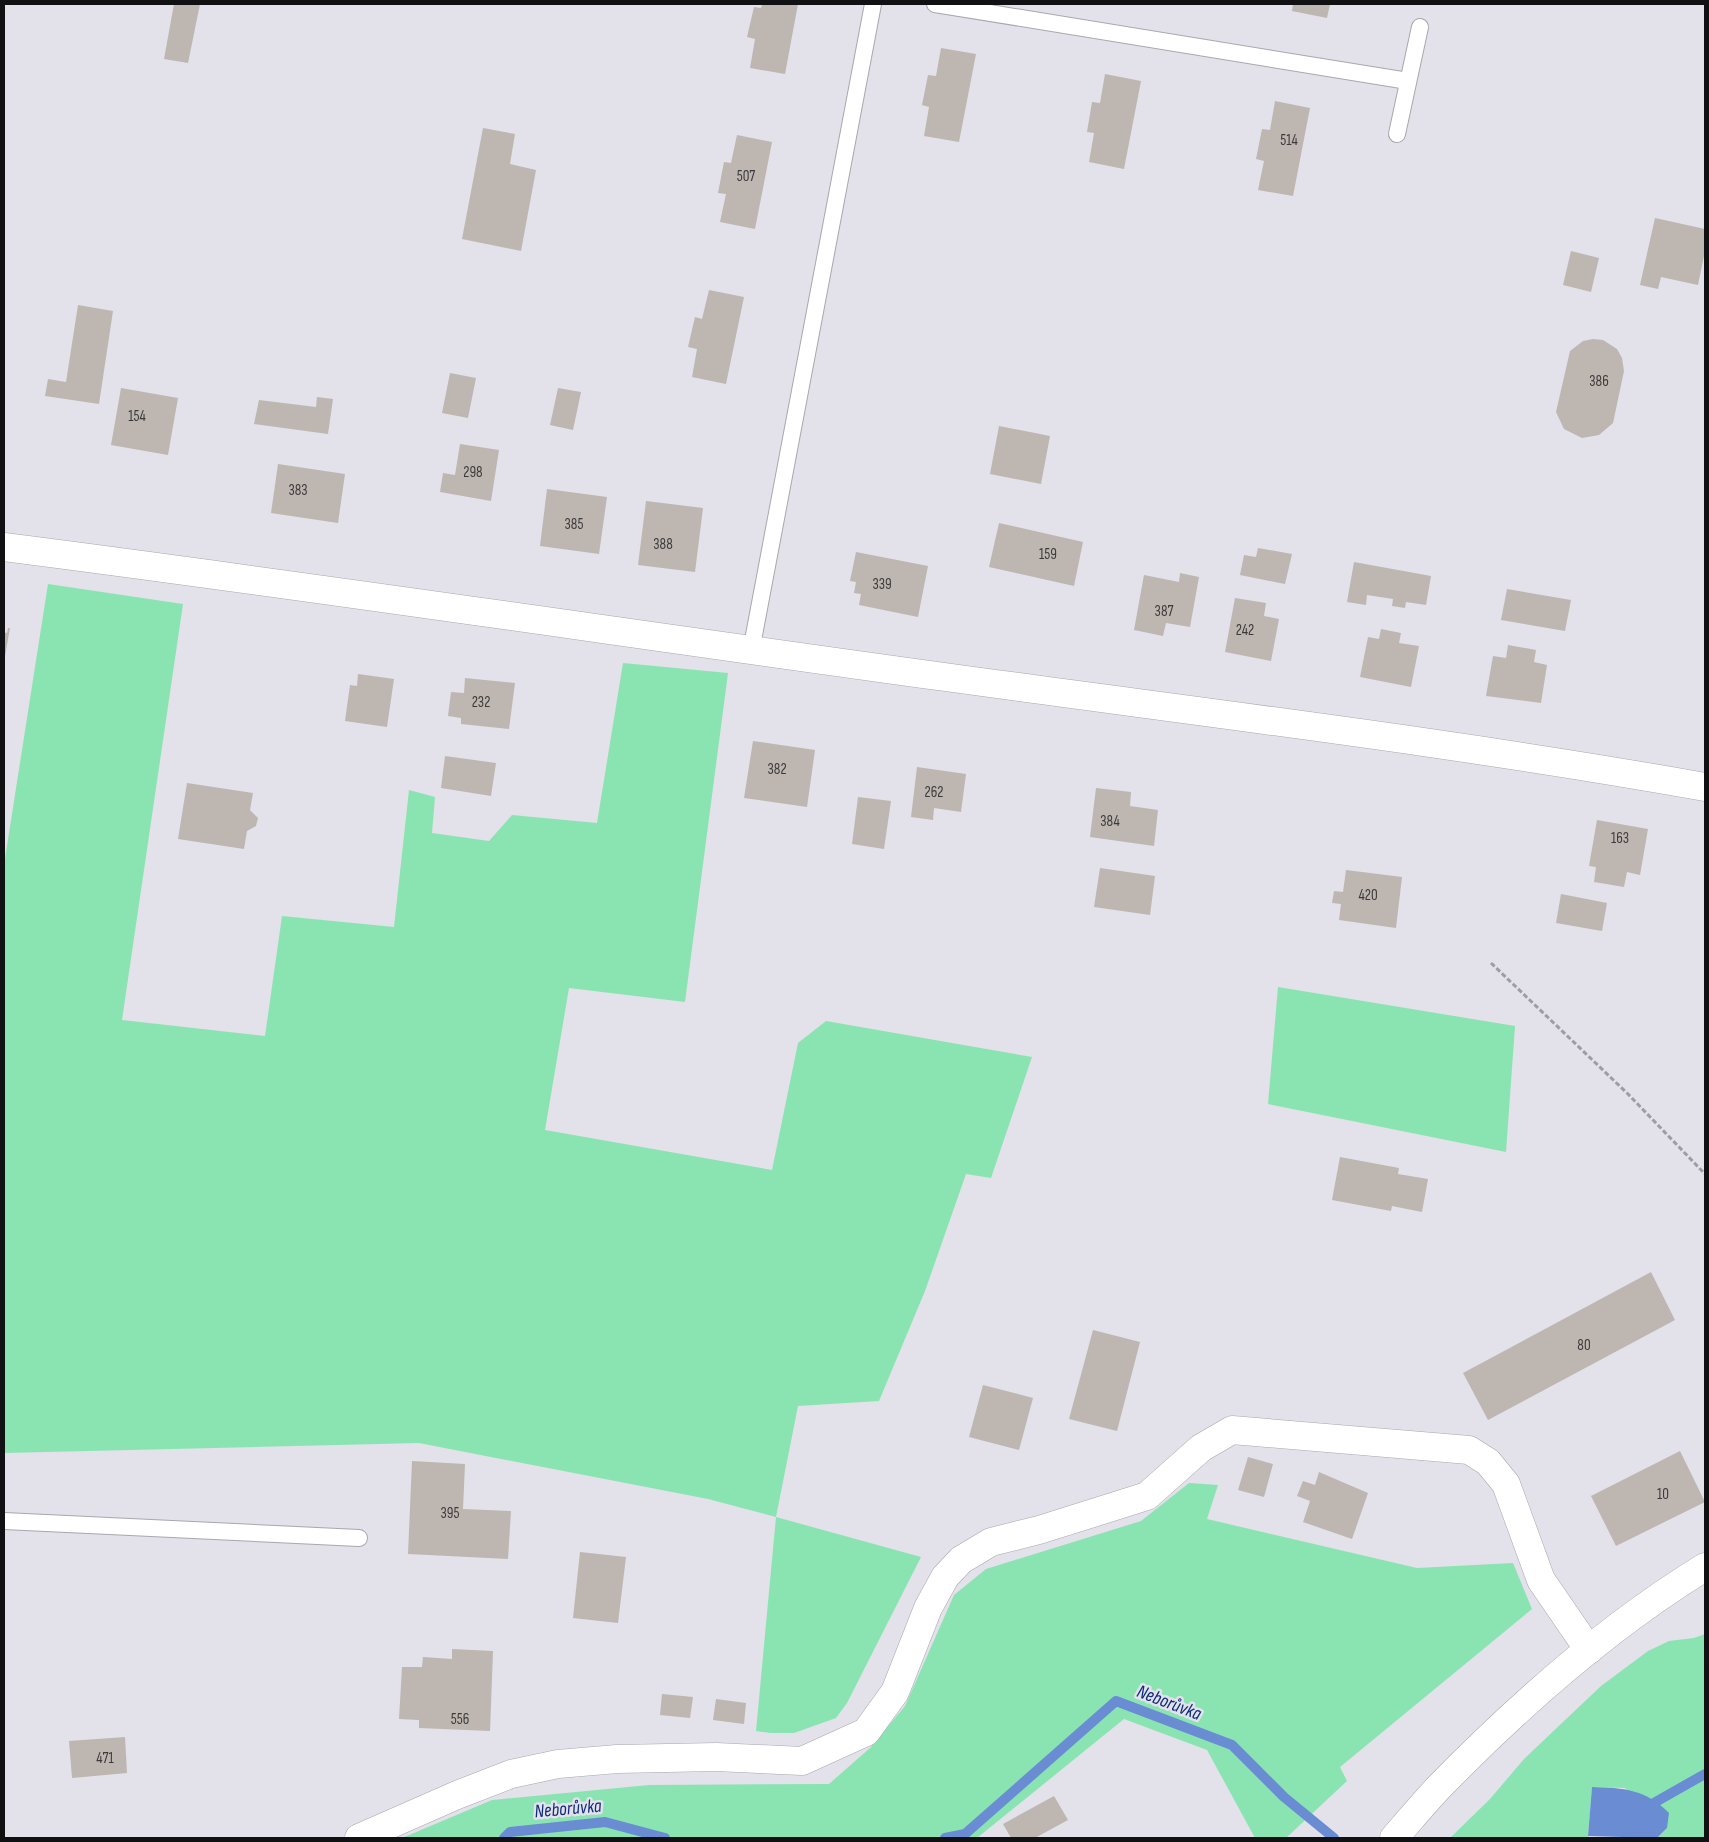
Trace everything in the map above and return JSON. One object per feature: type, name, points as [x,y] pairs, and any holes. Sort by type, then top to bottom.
[{"type":"street","points":[[4,547],[204,573],[1376,737],[1621,772],[1705,787]]},
{"type":"street","points":[[359,1838],[457,1795],[511,1774],[558,1764],[617,1759],[716,1757],[802,1761],[866,1732],[895,1692],[928,1608],[945,1577],[961,1560],[991,1542],[1074,1520],[1147,1496],[1201,1448],[1232,1430],[1469,1450],[1488,1462],[1506,1484],[1541,1580],[1589,1650]]},
{"type":"street","points":[[1398,1834],[1439,1788],[1526,1703],[1589,1650],[1675,1586],[1705,1567]]},
{"type":"lane","points":[[751,651],[872,4]]},
{"type":"lane","points":[[935,4],[1408,81]]},
{"type":"lane","points":[[1397,134],[1420,27]]},
{"type":"lane","points":[[4,1522],[359,1538]]},
{"type":"path","points":[[1491,963],[1628,1094],[1705,1174]]},
{"type":"green space","points":[[48,584],[183,604],[122,1020],[265,1036],[282,916],[394,927],[409,790],[435,797],[432,833],[489,841],[512,815],[597,823],[623,663],[728,673],[685,1002],[569,988],[545,1130],[772,1170],[798,1043],[826,1021],[1032,1057],[991,1178],[966,1174],[925,1291],[879,1401],[798,1406],[776,1517],[708,1499],[419,1443],[4,1453],[4,865]]},
{"type":"green space","points":[[1278,987],[1515,1026],[1506,1152],[1268,1104]]},
{"type":"green space","points":[[1189,1483],[1218,1485],[1207,1519],[1417,1568],[1513,1563],[1532,1609],[1340,1767],[1347,1781],[1286,1838],[1255,1838],[1207,1750],[1124,1719],[977,1838],[402,1838],[492,1800],[649,1785],[829,1784],[870,1748],[905,1706],[954,1595],[986,1569],[1141,1521]]},
{"type":"green space","points":[[776,1517],[921,1557],[847,1703],[836,1718],[794,1733],[756,1731]]},
{"type":"green space","points":[[1705,1634],[1705,1838],[1657,1838],[1667,1828],[1625,1788],[1592,1787],[1588,1836],[1590,1838],[1450,1838],[1490,1799],[1524,1759],[1601,1686],[1648,1651],[1669,1641],[1694,1638]]},
{"type":"water","points":[[1592,1787],[1624,1789],[1643,1794],[1669,1813],[1667,1828],[1657,1838],[1588,1836]]},
{"type":"building","points":[[174,4],[200,4],[188,63],[164,59]]},
{"type":"building","points":[[762,4],[798,4],[785,74],[750,68],[755,39],[747,37],[754,7],[761,8]]},
{"type":"building","points":[[1293,4],[1330,4],[1327,18],[1292,11]]},
{"type":"building","points":[[941,48],[976,54],[959,142],[924,136],[929,107],[922,105],[928,75],[936,76]]},
{"type":"building","points":[[1105,74],[1141,81],[1124,169],[1089,162],[1094,133],[1087,132],[1092,102],[1100,103]]},
{"type":"building","points":[[1275,101],[1310,108],[1293,196],[1258,190],[1264,161],[1256,159],[1262,129],[1270,130]]},
{"type":"building","points":[[483,128],[515,134],[510,164],[536,170],[521,251],[462,239]]},
{"type":"building","points":[[737,135],[772,142],[755,229],[720,222],[726,194],[718,193],[724,162],[731,163]]},
{"type":"building","points":[[1655,218],[1705,229],[1705,251],[1698,285],[1661,277],[1658,289],[1640,285]]},
{"type":"building","points":[[1571,251],[1599,258],[1591,292],[1563,285]]},
{"type":"building","points":[[709,290],[744,297],[726,384],[692,377],[697,349],[688,347],[695,317],[702,319]]},
{"type":"building","points":[[78,305],[113,311],[99,404],[45,396],[48,379],[66,382]]},
{"type":"building","points":[[1603,340],[1617,349],[1622,358],[1624,371],[1613,423],[1599,435],[1582,438],[1564,429],[1556,412],[1570,351],[1583,341]]},
{"type":"building","points":[[450,373],[476,378],[468,418],[442,413]]},
{"type":"building","points":[[121,388],[178,398],[168,455],[111,445]]},
{"type":"building","points":[[558,388],[581,392],[573,430],[550,425]]},
{"type":"building","points":[[317,397],[333,399],[328,434],[254,424],[259,400],[316,407]]},
{"type":"building","points":[[999,426],[1050,436],[1041,484],[990,474]]},
{"type":"building","points":[[460,444],[499,450],[491,501],[440,492],[443,473],[455,475]]},
{"type":"building","points":[[278,464],[345,474],[338,523],[271,513]]},
{"type":"building","points":[[547,489],[607,497],[599,554],[540,546]]},
{"type":"building","points":[[646,501],[703,508],[695,572],[638,565]]},
{"type":"building","points":[[999,523],[1083,542],[1074,586],[989,567]]},
{"type":"building","points":[[1258,548],[1292,554],[1285,584],[1240,575],[1244,555],[1256,557]]},
{"type":"building","points":[[856,552],[928,566],[918,617],[859,605],[861,594],[854,593],[856,582],[850,581]]},
{"type":"building","points":[[1354,562],[1431,576],[1426,605],[1406,602],[1405,608],[1392,606],[1393,599],[1367,595],[1366,605],[1347,602]]},
{"type":"building","points":[[1180,573],[1199,577],[1190,627],[1166,623],[1163,636],[1134,630],[1144,575],[1179,582]]},
{"type":"building","points":[[1507,589],[1571,600],[1565,631],[1501,620]]},
{"type":"building","points":[[1235,598],[1266,603],[1264,616],[1279,619],[1271,661],[1225,652]]},
{"type":"building","points":[[8,628],[10,628],[4,662],[4,632],[7,633]]},
{"type":"building","points":[[1381,629],[1401,633],[1399,643],[1419,646],[1411,687],[1360,677],[1368,637],[1379,639]]},
{"type":"building","points":[[1508,645],[1536,650],[1534,662],[1547,665],[1541,703],[1486,696],[1493,656],[1506,658]]},
{"type":"building","points":[[358,674],[394,679],[387,727],[345,721],[350,685],[357,686]]},
{"type":"building","points":[[465,678],[515,683],[509,729],[461,724],[461,718],[448,716],[451,692],[464,693]]},
{"type":"building","points":[[753,741],[815,750],[807,807],[744,798]]},
{"type":"building","points":[[445,756],[496,763],[491,796],[441,788]]},
{"type":"building","points":[[917,767],[966,774],[961,812],[934,808],[933,820],[911,817]]},
{"type":"building","points":[[187,783],[253,793],[250,810],[258,818],[256,826],[247,831],[244,849],[178,839]]},
{"type":"building","points":[[1096,788],[1131,792],[1130,806],[1158,810],[1154,846],[1090,837]]},
{"type":"building","points":[[858,797],[891,801],[884,849],[852,844]]},
{"type":"building","points":[[1597,820],[1648,829],[1640,875],[1627,872],[1624,887],[1594,882],[1596,867],[1589,866]]},
{"type":"building","points":[[1100,868],[1155,876],[1150,915],[1094,907]]},
{"type":"building","points":[[1346,870],[1402,877],[1396,928],[1339,920],[1341,904],[1332,903],[1334,891],[1343,892]]},
{"type":"building","points":[[1561,894],[1607,903],[1602,931],[1556,923]]},
{"type":"building","points":[[1340,1157],[1399,1168],[1398,1174],[1428,1179],[1422,1212],[1392,1206],[1391,1211],[1332,1200]]},
{"type":"building","points":[[1651,1272],[1675,1320],[1488,1420],[1463,1373]]},
{"type":"building","points":[[1093,1330],[1140,1342],[1117,1431],[1069,1419]]},
{"type":"building","points":[[983,1385],[1033,1398],[1019,1450],[969,1437]]},
{"type":"building","points":[[1680,1451],[1705,1502],[1616,1546],[1591,1496]]},
{"type":"building","points":[[1248,1457],[1273,1464],[1264,1497],[1238,1490]]},
{"type":"building","points":[[412,1461],[465,1464],[463,1509],[511,1511],[508,1559],[408,1554]]},
{"type":"building","points":[[1319,1472],[1368,1493],[1352,1539],[1303,1522],[1310,1501],[1297,1496],[1303,1481],[1315,1485]]},
{"type":"building","points":[[580,1552],[626,1557],[618,1623],[573,1618]]},
{"type":"building","points":[[452,1649],[493,1651],[490,1731],[419,1728],[419,1720],[399,1719],[402,1667],[422,1667],[423,1657],[452,1659]]},
{"type":"building","points":[[662,1694],[693,1697],[690,1718],[660,1715]]},
{"type":"building","points":[[716,1699],[746,1703],[744,1724],[713,1720]]},
{"type":"building","points":[[125,1737],[127,1773],[72,1778],[69,1741]]},
{"type":"building","points":[[1054,1796],[1068,1820],[1035,1838],[1011,1838],[1003,1824]]},
{"type":"waterway","name":"Neborůvka","points":[[945,1838],[965,1834],[1116,1701],[1232,1745],[1284,1797],[1334,1838]]},
{"type":"waterway","points":[[1645,1808],[1705,1774]]},
{"type":"waterway","name":"Neborůvka","points":[[504,1838],[510,1832],[605,1822],[665,1838]]}]
